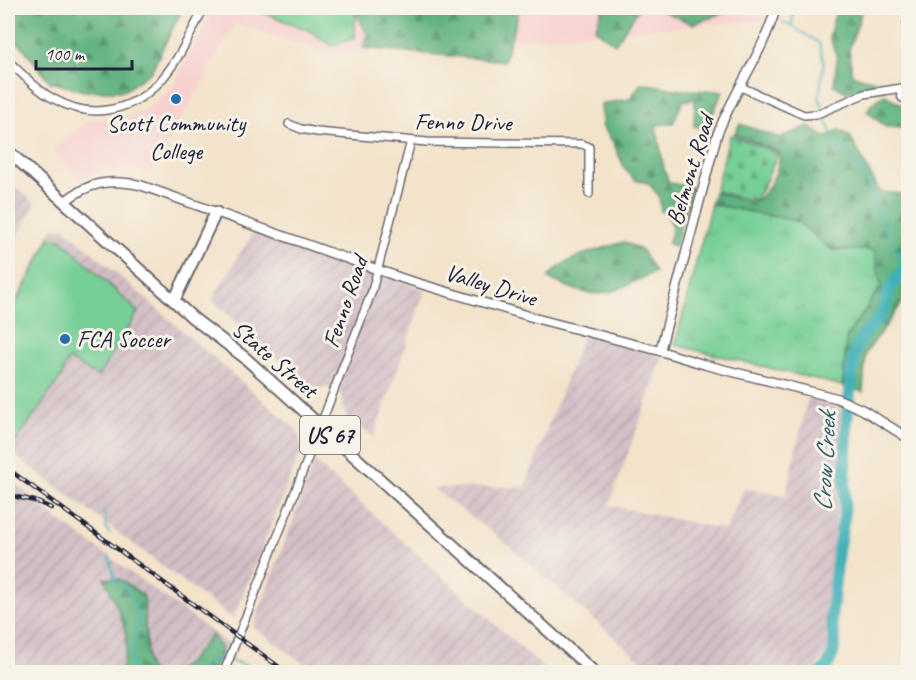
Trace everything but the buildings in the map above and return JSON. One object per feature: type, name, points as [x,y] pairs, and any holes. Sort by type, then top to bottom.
[{"type":"main road","name":"State Street","points":[[8,152],[174,301],[244,357],[594,672]]},
{"type":"main road","points":[[174,301],[216,213]]},
{"type":"street","points":[[8,61],[40,91],[69,107],[101,111],[120,108],[141,99],[161,82],[172,68],[204,8]]},
{"type":"street","name":"Belmont Road","points":[[660,351],[713,150],[724,119],[767,32],[776,8]]},
{"type":"street","points":[[741,87],[798,114],[813,115],[864,94],[909,87]]},
{"type":"street","points":[[899,89],[902,98],[909,99]]},
{"type":"street","name":"Fenno Drive","points":[[289,123],[301,129],[317,132],[411,141],[582,144],[589,147],[589,194]]},
{"type":"street","name":"Fenno Road","points":[[224,672],[372,291],[411,141]]},
{"type":"street","name":"Valley Drive","points":[[64,202],[81,188],[115,182],[140,185],[404,279],[542,320],[836,398],[863,410],[909,438]]},
{"type":"shaded area","name":"Scott Community College","points":[[214,8],[762,8],[761,20],[333,54],[235,24],[150,174],[125,169],[102,171],[80,178],[53,151],[88,120],[120,118],[144,111],[173,87]]},
{"type":"shaded area","points":[[8,180],[35,204],[8,256]]},
{"type":"shaded area","points":[[63,227],[297,430],[302,449],[233,619],[8,450],[8,313],[52,230]]},
{"type":"shaded area","points":[[254,231],[425,290],[374,437],[346,416],[339,387],[317,388],[306,384],[212,300]]},
{"type":"shaded area","points":[[583,335],[663,357],[609,505],[725,530],[744,489],[786,495],[808,397],[843,411],[829,649],[814,670],[654,672],[501,539],[432,488],[525,487]]},
{"type":"shaded area","points":[[315,462],[548,672],[316,672],[253,627]]},
{"type":"shaded area","points":[[8,477],[48,512],[227,643],[215,672],[8,672]]},
{"type":"green space","points":[[8,8],[183,8],[151,72],[124,91],[84,91],[50,82],[21,45],[8,39]]},
{"type":"green space","points":[[254,8],[354,8],[356,12],[355,38],[332,46],[308,30]]},
{"type":"green space","points":[[354,8],[520,8],[504,61],[363,48],[367,34]]},
{"type":"green space","points":[[603,8],[639,8],[615,44],[595,29]]},
{"type":"green space","points":[[655,8],[737,8],[693,24]]},
{"type":"green space","points":[[837,8],[863,8],[849,49],[852,75],[886,84],[883,89],[846,92],[834,85],[837,58],[829,36]]},
{"type":"green space","points":[[641,83],[682,90],[723,91],[706,129],[694,126],[695,99],[683,101],[673,123],[656,125],[664,169],[669,183],[692,187],[675,246],[668,244],[672,226],[661,211],[659,196],[648,183],[635,180],[625,169],[613,142],[602,126],[601,104],[630,99]]},
{"type":"green space","points":[[885,95],[905,107],[908,106],[908,128],[886,127],[867,111],[872,103]]},
{"type":"green space","points":[[740,124],[780,138],[808,126],[826,138],[839,130],[850,136],[880,192],[903,194],[908,189],[908,282],[903,287],[902,303],[866,353],[863,392],[843,386],[846,338],[881,286],[874,250],[832,250],[797,221],[711,204],[714,192],[752,203],[768,188],[778,166],[780,152],[734,134]]},
{"type":"green space","points":[[730,135],[778,153],[763,188],[754,201],[715,191]]},
{"type":"green space","points":[[711,204],[797,221],[832,250],[874,250],[882,286],[846,338],[843,386],[675,345]]},
{"type":"green space","name":"FCA Soccer","points":[[51,237],[62,240],[138,312],[98,377],[69,359],[62,371],[64,373],[12,447],[8,443],[8,319]]},
{"type":"green space","points":[[624,242],[641,249],[655,272],[624,287],[602,293],[580,291],[548,278],[555,270],[572,259]]},
{"type":"green space","points":[[104,578],[120,579],[144,596],[147,660],[153,672],[120,672],[126,647],[126,635]]},
{"type":"green space","points":[[212,634],[222,650],[215,668],[208,672],[172,672],[187,664]]},
{"type":"waterway","points":[[792,26],[796,8]]},
{"type":"waterway","points":[[783,23],[819,43],[824,62],[819,97],[832,136],[858,165],[904,268]]},
{"type":"waterway","name":"Crow Creek","points":[[821,672],[827,667],[835,642],[831,620],[844,517],[847,420],[856,348],[862,337],[880,317],[889,291],[904,268],[908,269]]},
{"type":"waterway","points":[[104,511],[106,528],[110,534]]},
{"type":"waterway","points":[[109,555],[115,580],[124,585],[136,606],[138,625],[132,656],[133,672]]},
{"type":"waterway","points":[[195,672],[221,657],[249,667],[255,672]]},
{"type":"railway","points":[[8,469],[286,672]]},
{"type":"railway","points":[[8,495],[35,501],[51,508]]},
{"type":"place","name":"Scott Community College","points":[[176,99]]},
{"type":"place","name":"FCA Soccer","points":[[65,339]]}]
